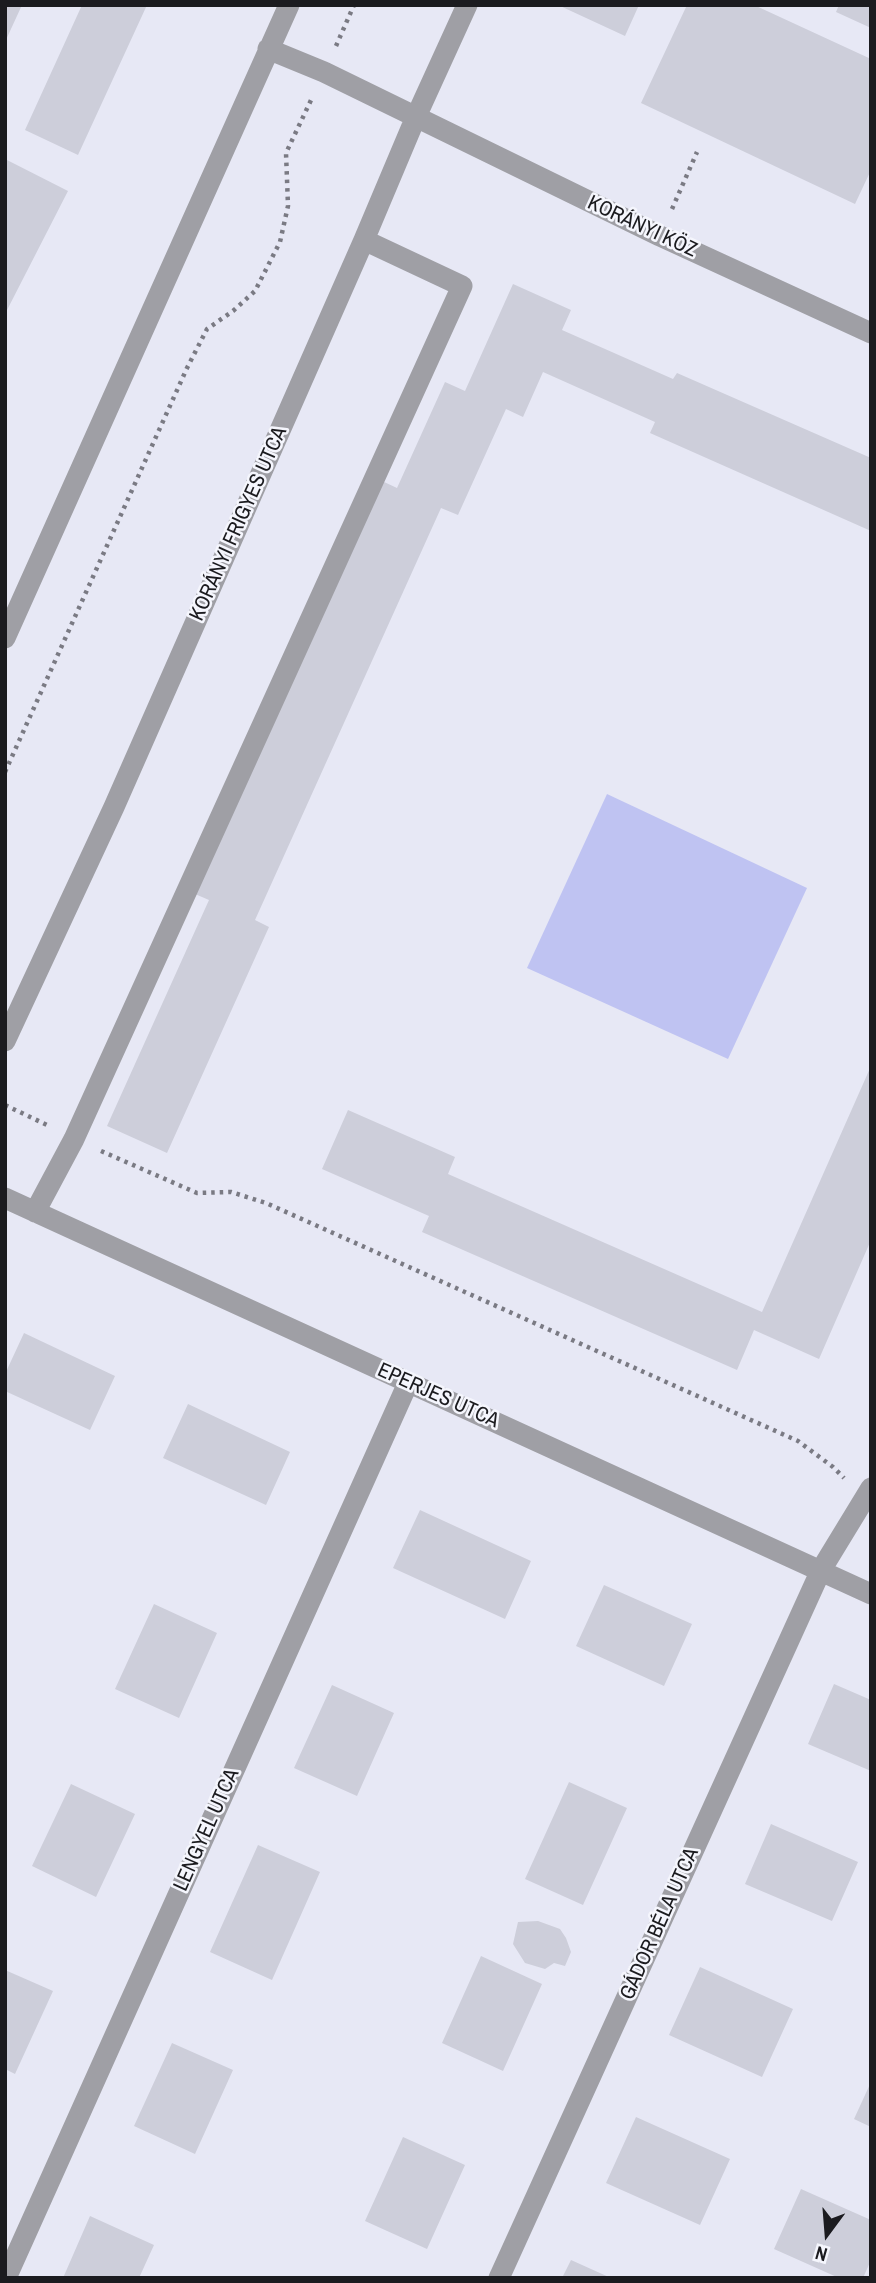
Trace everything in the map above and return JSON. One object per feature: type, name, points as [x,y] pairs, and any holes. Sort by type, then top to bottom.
[{"type":"street","points":[[5,638],[289,5]]},
{"type":"street","name":"KORÁNYI FRIGYES UTCA","points":[[5,1041],[120,794],[467,5]]},
{"type":"street","name":"KORÁNYI KÖZ","points":[[268,49],[324,72],[415,119],[660,236],[871,332]]},
{"type":"street","points":[[35,1212],[74,1139],[462,286],[364,240]]},
{"type":"street","name":"EPERJES UTCA","points":[[5,1198],[871,1594]]},
{"type":"street","name":"LENGYEL UTCA","points":[[6,2278],[408,1382]]},
{"type":"street","name":"GÁDOR BÉLA UTCA","points":[[499,2278],[821,1570],[867,1493]]},
{"type":"path","points":[[660,236],[697,152]]},
{"type":"path","points":[[5,772],[181,380],[207,329],[255,291],[280,242],[288,206],[286,153]]},
{"type":"path","points":[[5,1105],[74,1139],[197,1193],[231,1192],[266,1203],[798,1441],[867,1493]]},
{"type":"shaded area","points":[[607,794],[807,888],[728,1059],[527,968]]},
{"type":"building","points":[[5,5],[22,5],[5,42]]},
{"type":"building","points":[[82,5],[147,5],[78,155],[25,130]]},
{"type":"building","points":[[558,5],[639,5],[625,36]]},
{"type":"building","points":[[687,5],[754,5],[871,59],[871,170],[855,204],[641,103]]},
{"type":"building","points":[[839,5],[871,5],[871,28],[836,12]]},
{"type":"building","points":[[5,159],[68,191],[5,314]]},
{"type":"building","points":[[513,284],[571,310],[562,330],[673,379],[677,373],[871,458],[871,531],[650,433],[655,422],[543,372],[523,417],[506,409],[458,515],[441,508],[255,920],[269,927],[167,1153],[107,1126],[209,900],[195,894],[382,481],[397,488],[445,382],[465,391]]},
{"type":"building","points":[[871,1066],[871,1240],[819,1359],[754,1330],[737,1370],[422,1232],[429,1216],[322,1169],[348,1110],[455,1157],[448,1174],[762,1312]]},
{"type":"building","points":[[24,1333],[115,1376],[90,1430],[5,1391],[5,1374]]},
{"type":"building","points":[[188,1404],[290,1452],[266,1505],[163,1458]]},
{"type":"building","points":[[420,1510],[531,1561],[505,1619],[393,1568]]},
{"type":"building","points":[[604,1585],[692,1624],[664,1686],[576,1646]]},
{"type":"building","points":[[154,1604],[217,1633],[179,1718],[115,1689]]},
{"type":"building","points":[[834,1684],[871,1700],[871,1771],[808,1744]]},
{"type":"building","points":[[332,1685],[394,1713],[357,1796],[294,1768]]},
{"type":"building","points":[[569,1782],[627,1808],[583,1905],[525,1879]]},
{"type":"building","points":[[71,1784],[135,1814],[96,1897],[32,1866]]},
{"type":"building","points":[[771,1824],[858,1862],[832,1921],[745,1884]]},
{"type":"building","points":[[258,1845],[320,1872],[272,1980],[210,1952]]},
{"type":"building","points":[[538,1921],[560,1929],[566,1938],[571,1952],[565,1966],[554,1963],[545,1969],[525,1963],[513,1944],[518,1922]]},
{"type":"building","points":[[481,1956],[542,1984],[503,2071],[442,2043]]},
{"type":"building","points":[[700,1967],[793,2009],[762,2077],[669,2035]]},
{"type":"building","points":[[5,1970],[53,1991],[15,2074],[5,2069]]},
{"type":"building","points":[[172,2043],[233,2070],[195,2154],[134,2126]]},
{"type":"building","points":[[871,2082],[871,2127],[854,2119]]},
{"type":"building","points":[[636,2117],[730,2159],[700,2225],[606,2183]]},
{"type":"building","points":[[403,2137],[465,2165],[427,2249],[365,2221]]},
{"type":"building","points":[[801,2189],[871,2220],[871,2260],[863,2278],[839,2278],[774,2249]]},
{"type":"building","points":[[90,2216],[154,2245],[139,2278],[63,2278]]},
{"type":"building","points":[[571,2260],[611,2278],[562,2278]]}]
